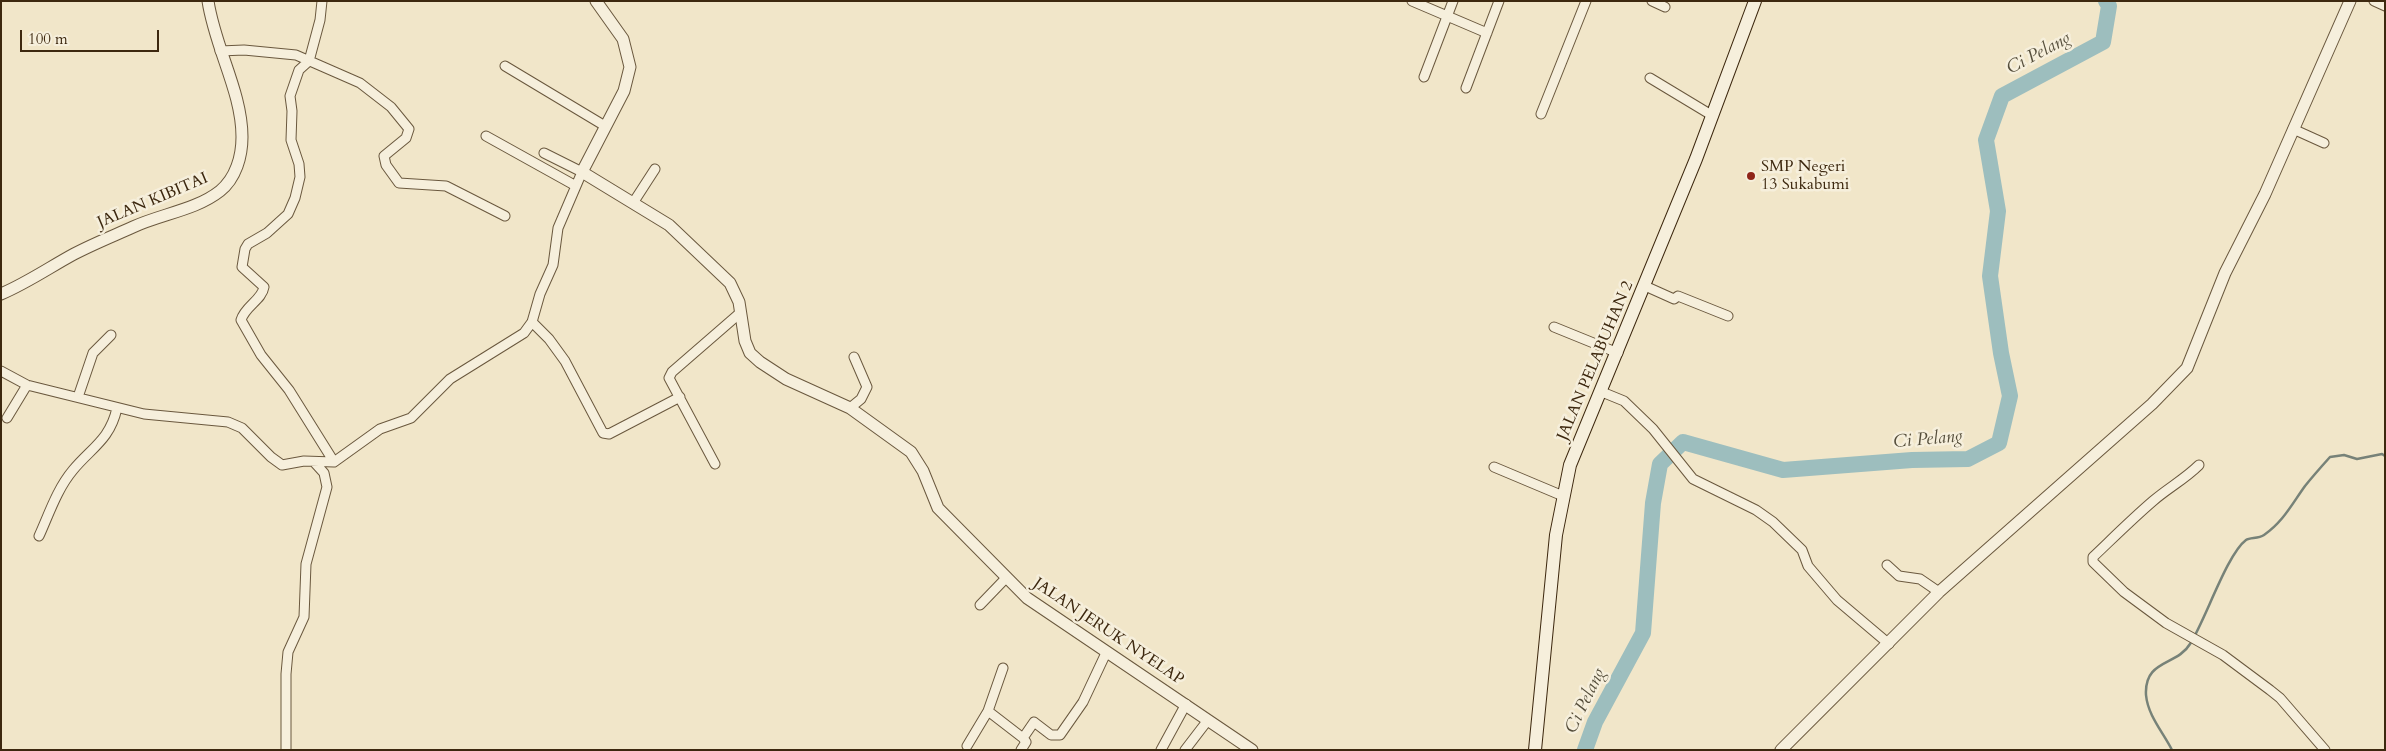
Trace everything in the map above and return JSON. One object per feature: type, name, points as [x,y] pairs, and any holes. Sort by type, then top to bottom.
[{"type":"main road","name":"JALAN PELABUHAN 2","points":[[1535,750],[1556,535],[1570,466],[1645,286],[1755,1]]},
{"type":"street","name":"JALAN KIBITAI","points":[[1,294],[76,253],[135,225],[199,203],[222,189],[239,162],[242,137],[238,100],[220,51],[208,1]]},
{"type":"street","points":[[322,1],[320,20],[309,61],[299,70],[290,96],[292,111],[291,140],[299,164],[298,188],[288,214],[245,249],[242,267],[264,287],[262,294],[245,312],[242,320],[256,348],[289,390],[334,462]]},
{"type":"street","points":[[1,371],[27,385],[117,408],[144,414],[228,422],[242,428],[270,456],[282,465],[334,462],[380,429],[411,418],[450,378],[519,337],[532,322],[540,294],[555,260],[558,228],[582,172],[624,91],[630,67],[623,39],[596,1]]},
{"type":"street","points":[[1412,1],[1487,33]]},
{"type":"street","points":[[1424,77],[1453,1]]},
{"type":"street","points":[[1466,88],[1499,1]]},
{"type":"street","points":[[1541,114],[1586,1]]},
{"type":"street","points":[[1652,1],[1665,7]]},
{"type":"street","points":[[1780,750],[1889,644],[1939,592],[2152,404],[2185,371],[2225,273],[2265,194],[2350,1]]},
{"type":"street","points":[[2374,1],[2385,6]]},
{"type":"street","points":[[220,51],[244,50],[291,54],[348,77],[370,89],[391,107],[408,127],[409,132],[406,138],[384,156],[386,165],[399,183],[451,188],[505,216]]},
{"type":"street","points":[[505,66],[605,126]]},
{"type":"street","points":[[1650,78],[1712,116]]},
{"type":"street","points":[[2294,129],[2324,142]]},
{"type":"street","points":[[486,136],[576,186]]},
{"type":"street","points":[[544,153],[582,172]]},
{"type":"street","points":[[633,203],[655,170]]},
{"type":"street","name":"JALAN JERUK NYELAP","points":[[582,172],[675,229],[724,277],[737,295],[745,341],[750,353],[760,362],[786,379],[850,408],[915,457],[923,471],[929,491],[938,508],[1006,578],[1041,609],[1186,704],[1247,749]]},
{"type":"street","points":[[1645,286],[1674,299],[1678,296],[1728,316]]},
{"type":"street","points":[[715,464],[670,381],[672,372],[740,313]]},
{"type":"street","points":[[532,322],[549,339],[565,361],[603,433],[609,434],[680,397]]},
{"type":"street","points":[[1554,327],[1618,353]]},
{"type":"street","points":[[78,397],[91,357],[97,347],[111,335]]},
{"type":"street","points":[[850,408],[861,400],[867,387],[854,357]]},
{"type":"street","points":[[7,418],[27,385]]},
{"type":"street","points":[[1602,392],[1624,401],[1653,429],[1696,481],[1752,508],[1773,522],[1802,550],[1808,566],[1837,600],[1889,644]]},
{"type":"street","points":[[39,536],[59,491],[73,470],[105,438],[117,408]]},
{"type":"street","points":[[286,750],[286,674],[288,652],[304,617],[306,564],[327,487],[324,473],[314,462]]},
{"type":"street","points":[[2199,465],[2185,479],[2169,488],[2152,502],[2093,557],[2092,562],[2124,592],[2166,623],[2223,655],[2280,698],[2325,750]]},
{"type":"street","points":[[1494,467],[1563,496]]},
{"type":"street","points":[[1887,564],[1899,576],[1920,579],[1939,592]]},
{"type":"street","points":[[980,605],[1006,578]]},
{"type":"street","points":[[1023,738],[1035,722],[1051,735],[1060,735],[1083,702],[1106,653]]},
{"type":"street","points":[[967,746],[988,711],[1003,668]]},
{"type":"street","points":[[1160,750],[1186,704]]},
{"type":"street","points":[[988,711],[1023,738],[1026,742],[1020,750]]},
{"type":"street","points":[[1185,750],[1208,720]]},
{"type":"waterway","name":"Ci Pelang","points":[[1585,750],[1595,722],[1643,633],[1653,503],[1660,464],[1683,442],[1783,470],[1912,460],[1968,459],[1999,443],[2010,396],[2001,353],[1990,276],[1998,211],[1986,140],[2002,96],[2103,42],[2109,6],[2106,1]]},
{"type":"waterway","points":[[2172,750],[2156,724],[2147,703],[2147,683],[2150,675],[2156,669],[2184,651],[2190,644],[2231,559],[2246,540],[2262,536],[2277,524],[2305,486],[2330,457],[2344,455],[2357,459],[2382,454],[2385,456]]},
{"type":"place","name":"SMP Negeri 13 Sukabumi","points":[[1751,176]]}]
